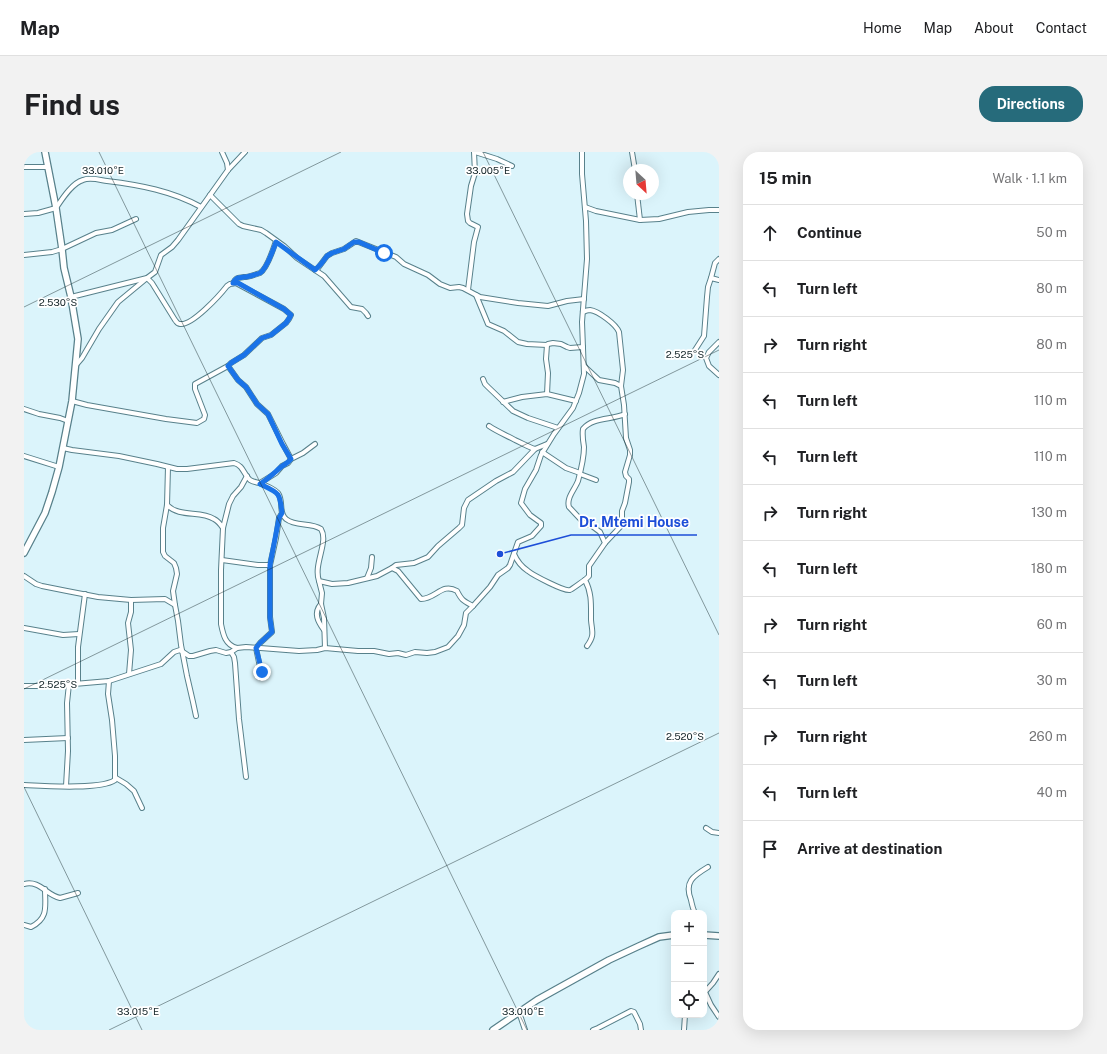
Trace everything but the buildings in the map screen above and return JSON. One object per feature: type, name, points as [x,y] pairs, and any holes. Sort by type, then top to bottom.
[{"type":"main road","points":[[24,553],[45,513],[59,468],[72,401],[78,339],[71,297],[64,268],[56,208],[44,152]]},
{"type":"main road","points":[[493,1030],[559,987],[659,937],[671,935]]},
{"type":"main road","points":[[707,935],[719,936]]},
{"type":"street","points":[[222,152],[227,163],[228,170]]},
{"type":"street","points":[[76,365],[118,302],[155,272],[161,255],[172,247],[178,240],[228,170],[245,152]]},
{"type":"street","points":[[468,290],[474,242],[478,227],[468,221],[467,214],[471,186],[475,173],[475,152],[497,159],[512,166]]},
{"type":"street","points":[[24,686],[109,681],[161,664],[176,651],[180,650],[189,656],[216,650],[231,652],[237,648],[246,647],[304,651],[325,648],[374,651],[389,654],[406,654],[415,652],[435,652],[448,647],[455,640],[464,626],[466,613],[490,587],[498,575],[510,565],[518,542],[532,536],[542,526],[541,523],[530,515],[521,503],[525,489],[536,470],[542,452],[573,408],[583,380],[584,366],[582,322],[587,259],[582,152]]},
{"type":"street","points":[[632,152],[634,164]]},
{"type":"street","points":[[24,167],[48,167]]},
{"type":"street","points":[[24,214],[38,213],[56,208],[62,198],[73,187],[80,181],[86,179],[136,185],[177,196],[201,207]]},
{"type":"street","points":[[210,195],[239,224],[261,230],[324,276],[351,307],[362,309],[368,316]]},
{"type":"street","points":[[638,200],[640,220]]},
{"type":"street","points":[[585,207],[640,220],[660,219],[688,212],[719,210]]},
{"type":"street","points":[[24,255],[62,250],[96,232],[112,230],[136,219]]},
{"type":"street","points":[[147,278],[152,283],[175,320],[180,324],[186,323],[194,319],[227,286],[239,277],[261,272],[276,242]]},
{"type":"street","points":[[315,270],[327,256],[344,249],[354,242],[359,242],[396,257],[404,264],[428,275],[444,286],[450,288],[461,287],[484,298],[548,306],[567,301],[584,299]]},
{"type":"street","points":[[695,350],[704,336],[708,287],[715,263],[719,259]]},
{"type":"street","points":[[71,297],[147,278]]},
{"type":"street","points":[[711,278],[719,280]]},
{"type":"street","points":[[72,401],[86,405],[183,422],[197,423],[204,419],[205,415],[195,389],[196,384],[244,355],[262,338],[271,335],[286,323],[291,315],[284,309],[238,283],[233,283]]},
{"type":"street","points":[[476,295],[488,324],[504,331],[513,339],[522,344],[547,345],[553,343],[562,344],[567,347],[583,347]]},
{"type":"street","points":[[514,554],[527,571],[567,591],[585,580],[588,576],[589,566],[605,543],[622,525],[622,511],[629,482],[625,472],[630,450],[626,438],[625,414],[621,386],[623,370],[620,332],[607,319],[594,311],[589,310],[583,312]]},
{"type":"street","points":[[719,342],[709,352],[706,358],[709,366],[719,375]]},
{"type":"street","points":[[547,345],[547,394]]},
{"type":"street","points":[[228,366],[238,380],[246,387],[257,404],[268,414],[291,459]]},
{"type":"street","points":[[584,366],[599,380],[615,383],[621,386]]},
{"type":"street","points":[[483,379],[488,388],[513,411],[532,420],[558,428]]},
{"type":"street","points":[[504,402],[522,397],[547,394],[576,401]]},
{"type":"street","points":[[24,409],[68,421]]},
{"type":"street","points":[[605,543],[600,532],[583,522],[569,505],[568,500],[575,488],[580,473],[583,459],[583,432],[585,426],[598,420],[618,417],[625,414]]},
{"type":"street","points":[[489,426],[528,447],[535,449]]},
{"type":"street","points":[[260,484],[276,473],[291,459],[303,453],[315,444]]},
{"type":"street","points":[[320,581],[332,584],[348,583],[377,576],[396,565],[414,563],[428,557],[462,525],[463,511],[468,500],[496,481],[513,472],[535,449],[547,444]]},
{"type":"street","points":[[63,448],[119,456],[168,467],[187,469],[234,463],[239,465],[250,480],[278,493],[284,517],[289,521],[318,527],[323,532],[324,536],[318,576],[322,593],[321,604],[324,618],[325,648]]},
{"type":"street","points":[[542,452],[566,468],[596,480]]},
{"type":"street","points":[[24,456],[59,468]]},
{"type":"street","points":[[168,467],[167,505],[163,552],[166,557],[174,563],[176,568],[174,596],[175,605],[187,676],[196,716]]},
{"type":"street","points":[[237,648],[227,642],[221,624],[223,528],[229,504],[247,476]]},
{"type":"street","points":[[167,505],[174,511],[210,517],[216,520],[223,528]]},
{"type":"street","points":[[256,648],[272,632],[270,618],[270,565],[279,518],[282,513]]},
{"type":"street","points":[[367,578],[371,568],[372,557]]},
{"type":"street","points":[[222,560],[258,565],[270,565]]},
{"type":"street","points":[[392,568],[398,571],[421,599],[426,599],[446,588],[450,588],[457,591],[463,601],[473,606]]},
{"type":"street","points":[[24,576],[42,586],[85,594],[131,600],[165,599],[174,596]]},
{"type":"street","points":[[585,580],[589,587],[592,602],[591,621],[593,629],[592,637],[588,646]]},
{"type":"street","points":[[78,683],[77,656],[85,594]]},
{"type":"street","points":[[165,599],[175,605]]},
{"type":"street","points":[[129,674],[132,650],[128,622],[132,606],[131,600]]},
{"type":"street","points":[[24,628],[63,634],[79,634]]},
{"type":"street","points":[[256,648],[262,672],[261,678]]},
{"type":"street","points":[[231,652],[235,663],[239,719],[246,777]]},
{"type":"street","points":[[24,785],[94,785],[105,784],[115,780],[112,720],[108,694],[109,681]]},
{"type":"street","points":[[66,786],[68,738],[67,703],[69,684]]},
{"type":"street","points":[[24,740],[68,738]]},
{"type":"street","points":[[116,778],[134,791],[142,808]]},
{"type":"street","points":[[706,828],[712,832],[719,833]]},
{"type":"street","points":[[694,910],[688,892],[688,885],[690,880],[708,867]]},
{"type":"street","points":[[24,884],[31,883],[40,886],[51,894],[60,898],[78,892]]},
{"type":"street","points":[[24,925],[31,927],[41,919],[46,910],[45,889]]},
{"type":"street","points":[[707,990],[719,974]]},
{"type":"street","points":[[707,997],[719,1017]]},
{"type":"street","points":[[593,1030],[631,1011],[634,1012],[640,1024],[641,1030]]},
{"type":"street","points":[[519,1012],[525,1030]]},
{"type":"street","points":[[684,1030],[685,1018]]},
{"type":"place","name":"Dr. Mtemi House","points":[[500,554]]},
{"type":"route","points":[[262,672],[256,648],[272,632],[270,618],[270,565],[279,518],[282,513],[280,496],[278,493],[260,484],[276,473],[291,459],[268,414],[257,404],[249,390],[238,380],[228,366],[255,346],[262,338],[275,332],[286,323],[291,315],[284,309],[238,283],[233,283],[239,277],[260,273],[265,266],[276,242],[284,246],[297,258],[315,270],[327,256],[348,247],[356,241],[384,253]]}]
